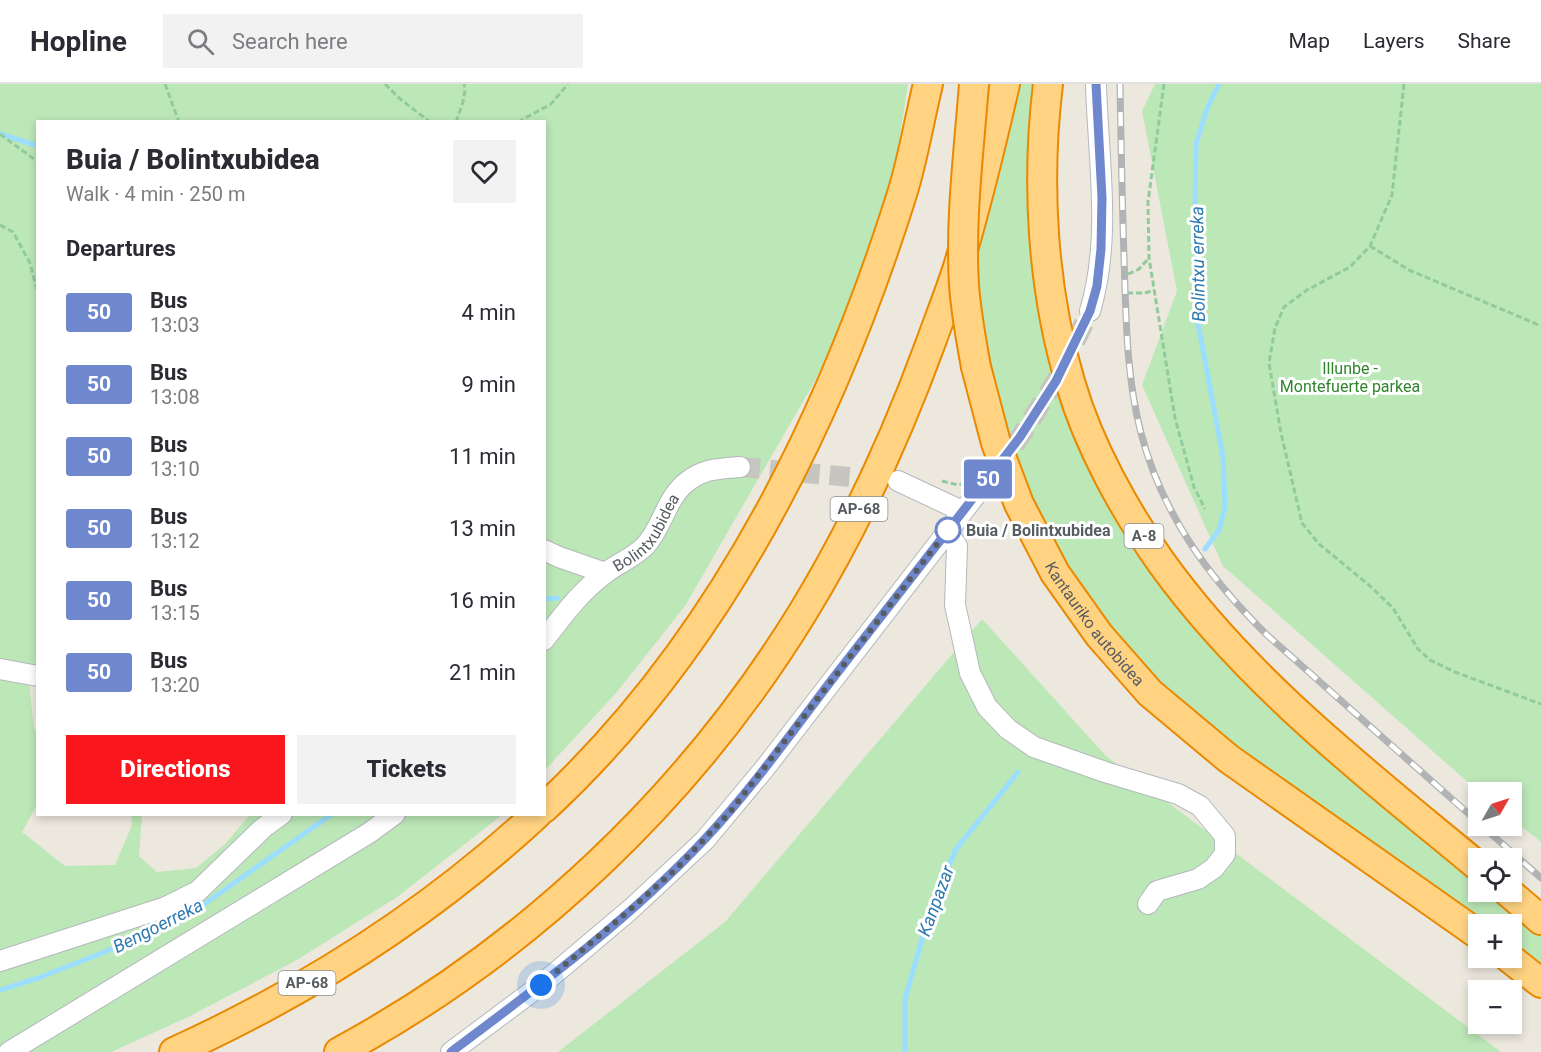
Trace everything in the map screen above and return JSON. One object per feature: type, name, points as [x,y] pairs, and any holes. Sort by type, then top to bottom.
[{"type":"highway","points":[[546,806],[619,730],[675,660],[721,593],[783,484],[820,410],[869,293],[903,192],[928,84]]},
{"type":"highway","name":"Kantauriko autobidea","points":[[974,84],[967,178],[964,272],[968,326],[996,443],[1019,504],[1055,573],[1099,635],[1150,693],[1229,759],[1468,928]]},
{"type":"highway","name":"AP-68","points":[[339,1052],[432,997],[502,947],[547,911],[593,868],[678,781],[708,746],[769,664],[804,610],[852,524],[896,432],[957,269],[1005,84]]},
{"type":"highway","name":"A-8","points":[[1048,84],[1043,172],[1044,248],[1056,326],[1071,386],[1092,441],[1120,496],[1162,563],[1203,615],[1248,665],[1344,754],[1468,858]]},
{"type":"highway","name":"AP-68","points":[[174,1052],[265,1007],[391,931],[473,871],[535,816]]},
{"type":"highway","points":[[1520,902],[1541,920]]},
{"type":"highway","points":[[1522,968],[1541,983]]},
{"type":"street","points":[[1090,311],[1097,286],[1101,249],[1102,198],[1096,84]]},
{"type":"street","name":"Bolintxubidea","points":[[546,551],[605,573],[632,558],[645,546],[654,535],[672,497],[685,483],[705,470],[740,467]]},
{"type":"street","points":[[898,481],[962,512]]},
{"type":"street","points":[[451,1052],[541,985],[613,925],[705,840],[758,777],[978,492]]},
{"type":"street","points":[[947,531],[957,546],[955,605],[970,673],[987,707],[1008,729],[1034,747],[1178,794],[1200,806],[1225,836],[1225,854],[1214,868],[1198,879],[1157,891],[1148,904]]},
{"type":"street","points":[[546,637],[578,596],[605,573]]},
{"type":"street","points":[[0,669],[36,676]]},
{"type":"street","points":[[0,961],[165,907],[198,891],[263,828],[279,816]]},
{"type":"street","points":[[9,1052],[392,816]]},
{"type":"path","points":[[165,84],[177,120]]},
{"type":"path","points":[[385,84],[427,120]]},
{"type":"path","points":[[457,120],[461,112],[464,84]]},
{"type":"path","points":[[522,120],[551,104],[568,84]]},
{"type":"path","points":[[1164,84],[1148,202],[1149,258],[1175,418],[1194,487],[1205,509]]},
{"type":"path","points":[[1404,84],[1392,195],[1370,246],[1350,267],[1307,290],[1284,308],[1275,328],[1269,363],[1281,433],[1302,523],[1319,544],[1393,608],[1418,649],[1430,660],[1455,672],[1541,704]]},
{"type":"path","points":[[0,134],[36,161]]},
{"type":"path","points":[[0,225],[13,232],[30,262],[36,286]]},
{"type":"path","points":[[1370,246],[1409,270],[1541,326]]},
{"type":"path","points":[[1128,274],[1139,269],[1149,258]]},
{"type":"path","points":[[1127,293],[1145,293],[1154,290]]},
{"type":"green space","points":[[0,84],[908,84],[896,161],[878,226],[854,294],[816,379],[685,606],[616,693],[546,769],[546,120],[36,120],[36,677],[29,684],[34,729],[36,730],[36,807],[22,832],[65,866],[115,865],[132,825],[131,816],[142,816],[139,856],[157,872],[196,868],[224,845],[249,816],[501,816],[397,897],[297,960],[188,1017],[111,1052],[0,1052]]},
{"type":"green space","points":[[1018,84],[1041,84],[1032,204],[1110,497],[1423,836],[1468,873],[1468,902],[1503,902],[1517,914],[1470,914],[1231,746],[1163,690],[1092,609],[1036,506],[1000,411],[988,362],[979,300],[978,230]]},
{"type":"green space","name":"Illunbe - Montefuerte parkea","points":[[1155,84],[1541,84],[1541,842],[1522,827],[1522,782],[1468,782],[1223,566],[1142,385],[1177,291],[1142,111]]},
{"type":"green space","points":[[982,619],[1106,756],[1468,1027],[1468,1034],[1477,1034],[1501,1052],[558,1052],[725,922]]},
{"type":"green space","points":[[1522,918],[1541,934],[1541,969],[1522,954]]},
{"type":"waterway","name":"Bolintxu erreka","points":[[1205,549],[1219,530],[1225,507],[1223,457],[1197,318],[1196,144],[1208,106],[1219,84]]},
{"type":"waterway","points":[[0,134],[36,145]]},
{"type":"waterway","points":[[546,599],[557,598]]},
{"type":"waterway","name":"Kanpazar","points":[[905,1052],[905,999],[931,908],[956,849],[1018,772]]},
{"type":"waterway","name":"Bengoerreka","points":[[0,990],[105,952],[196,910],[329,816]]},
{"type":"tunnel","points":[[978,492],[1020,437],[1056,381],[1090,311]]},
{"type":"tunnel","points":[[740,467],[883,480]]},
{"type":"railway","points":[[1120,84],[1125,301],[1132,390],[1141,433],[1161,491],[1190,543],[1226,591],[1246,613],[1267,635],[1468,813]]},
{"type":"railway","points":[[1493,836],[1541,878]]},
{"type":"bus line","name":"50","points":[[451,1052],[541,985],[613,925],[705,840],[765,768],[1020,437],[1056,381],[1090,311],[1097,286],[1101,249],[1102,198],[1096,84]]},
{"type":"place","name":"Buia / Bolintxubidea","points":[[948,530]]},
{"type":"route","points":[[541,985],[631,909],[705,840],[765,768],[948,530]]}]
